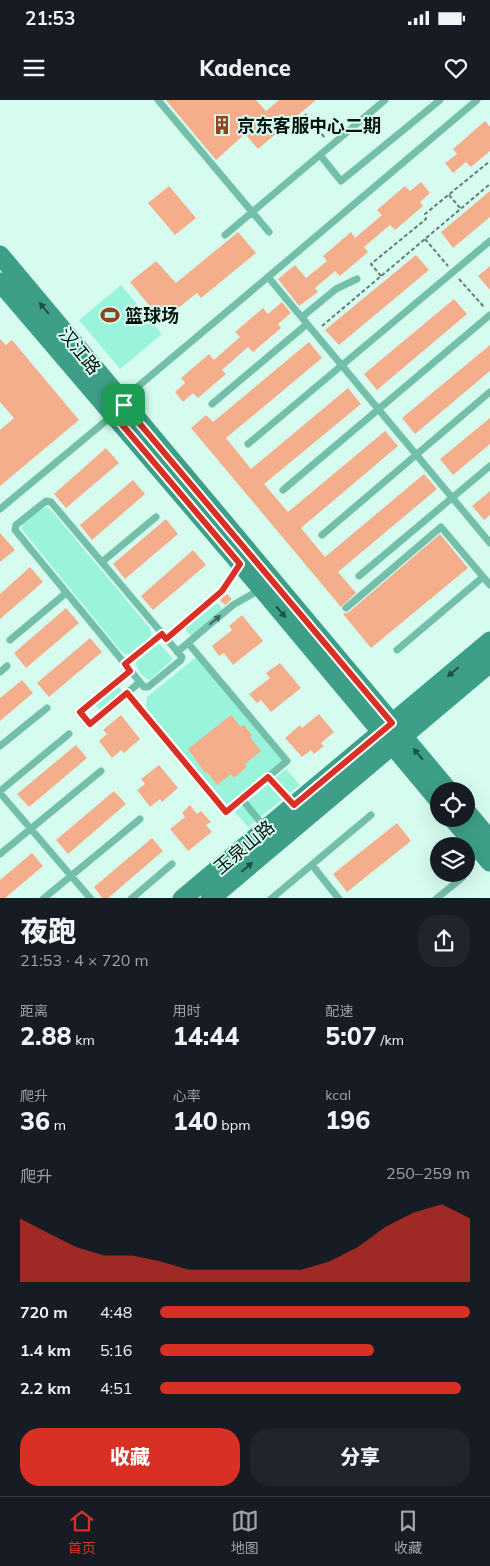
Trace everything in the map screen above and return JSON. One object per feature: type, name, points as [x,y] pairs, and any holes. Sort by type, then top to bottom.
[{"type":"street","name":"汉江路","points":[[0,256],[240,564],[392,734],[440,782]]},
{"type":"street","name":"汉江路","points":[[0,282],[119,407],[392,734],[430,788]]},
{"type":"street","name":"玉泉山路","points":[[210,898],[392,734],[490,641]]},
{"type":"street","name":"玉泉山路","points":[[182,898],[294,805],[490,663]]},
{"type":"street","points":[[475,822],[490,840]]},
{"type":"street","points":[[461,827],[490,862]]},
{"type":"lane","points":[[158,100],[269,232]]},
{"type":"lane","points":[[225,235],[385,100]]},
{"type":"lane","points":[[320,155],[341,181],[440,100]]},
{"type":"lane","points":[[0,509],[268,277],[478,100]]},
{"type":"lane","points":[[248,444],[490,241]]},
{"type":"lane","points":[[268,277],[490,543]]},
{"type":"lane","points":[[302,317],[336,289],[357,279]]},
{"type":"lane","points":[[283,490],[490,315]]},
{"type":"lane","points":[[212,404],[307,324]]},
{"type":"lane","points":[[322,535],[490,392]]},
{"type":"lane","points":[[359,576],[490,466]]},
{"type":"lane","points":[[46,501],[51,502],[102,562],[182,657],[181,660],[148,688],[144,687],[18,535],[15,530],[16,525],[41,504],[46,501]]},
{"type":"lane","points":[[102,562],[156,517]]},
{"type":"lane","points":[[346,608],[441,527],[490,585]]},
{"type":"lane","points":[[140,682],[90,724],[80,712],[164,636],[222,591],[240,564]]},
{"type":"lane","points":[[397,650],[483,577]]},
{"type":"lane","points":[[177,652],[233,605],[262,589]]},
{"type":"lane","points":[[10,640],[66,593]]},
{"type":"lane","points":[[127,693],[226,812],[242,799],[287,761],[188,643]]},
{"type":"lane","points":[[0,672],[7,666]]},
{"type":"lane","points":[[0,746],[47,708]]},
{"type":"lane","points":[[69,734],[0,792],[91,898]]},
{"type":"lane","points":[[0,854],[101,771]]},
{"type":"lane","points":[[268,777],[294,805]]},
{"type":"lane","points":[[242,799],[266,828]]},
{"type":"lane","points":[[271,898],[371,815]]},
{"type":"lane","points":[[43,898],[140,819]]},
{"type":"lane","points":[[131,898],[172,864]]},
{"type":"lane","points":[[312,865],[339,898]]},
{"type":"lane","points":[[436,898],[457,882]]},
{"type":"path","points":[[305,114],[331,145]]},
{"type":"path","points":[[382,276],[371,264],[426,219],[425,214],[490,161]]},
{"type":"path","points":[[314,332],[490,184]]},
{"type":"path","points":[[449,195],[461,209]]},
{"type":"green space","points":[[121,285],[162,334],[120,369],[79,320]]},
{"type":"green space","points":[[46,507],[51,510],[149,627],[151,639],[131,655],[125,654],[120,650],[22,529],[23,523]]},
{"type":"green space","points":[[216,604],[219,604],[222,612],[192,636],[186,631],[186,628]]},
{"type":"green space","points":[[160,644],[173,659],[150,680],[140,673],[136,662]]},
{"type":"green space","points":[[195,658],[283,761],[229,807],[146,708],[147,697]]},
{"type":"green space","points":[[118,686],[123,692],[100,710],[95,705]]},
{"type":"green space","points":[[286,769],[300,785],[248,827],[235,812]]},
{"type":"building","name":"京东客服中心二期","points":[[166,100],[256,100],[266,111],[279,100],[316,100],[258,149],[245,134],[216,160]]},
{"type":"building","points":[[485,121],[490,127],[490,151],[471,167],[466,162],[453,173],[445,163],[457,154],[453,149]]},
{"type":"building","points":[[421,182],[430,193],[420,202],[423,206],[395,230],[390,225],[364,247],[368,252],[340,276],[335,271],[315,288],[318,292],[299,306],[278,279],[295,265],[306,278],[327,261],[323,256],[351,232],[355,238],[382,215],[377,210],[405,186],[410,191]]},
{"type":"building","points":[[169,186],[196,218],[175,235],[148,203]]},
{"type":"building","points":[[490,191],[490,217],[453,248],[441,232]]},
{"type":"building","points":[[238,232],[256,253],[201,298],[197,293],[162,321],[130,282],[156,261],[176,283]]},
{"type":"building","points":[[416,255],[429,270],[339,345],[325,330]]},
{"type":"building","points":[[490,266],[490,290],[478,276]]},
{"type":"building","points":[[454,299],[467,314],[377,390],[364,374]]},
{"type":"building","points":[[282,302],[291,313],[278,324],[281,328],[253,352],[248,347],[222,370],[226,374],[198,398],[193,393],[183,402],[175,392],[185,383],[181,378],[209,354],[214,360],[240,337],[235,332],[263,308],[268,314]]},
{"type":"building","points":[[0,339],[6,345],[12,340],[79,420],[0,486],[0,430],[14,418],[0,402]]},
{"type":"building","points":[[309,342],[322,358],[226,438],[251,469],[348,388],[361,404],[264,484],[288,512],[385,431],[398,446],[301,528],[325,557],[424,474],[437,489],[338,572],[356,593],[341,607],[191,428],[206,415],[213,422]]},
{"type":"building","points":[[490,345],[490,371],[415,434],[402,418]]},
{"type":"building","points":[[490,418],[490,444],[453,475],[440,459]]},
{"type":"building","points":[[106,448],[119,463],[66,508],[54,494]]},
{"type":"building","points":[[133,480],[145,494],[92,540],[80,525]]},
{"type":"building","points":[[490,491],[490,515],[484,520],[472,506]]},
{"type":"building","points":[[166,519],[178,534],[125,579],[113,564]]},
{"type":"building","points":[[0,533],[15,550],[0,562]]},
{"type":"building","points":[[440,534],[468,568],[371,648],[343,614],[349,612]]},
{"type":"building","points":[[193,550],[206,565],[153,610],[141,596]]},
{"type":"building","points":[[30,567],[43,582],[0,619],[0,594]]},
{"type":"building","points":[[227,594],[232,599],[225,605],[220,600]]},
{"type":"building","points":[[66,608],[79,623],[26,668],[14,653]]},
{"type":"building","points":[[242,615],[263,641],[233,665],[224,653],[219,656],[212,646],[232,630],[229,626]]},
{"type":"building","points":[[90,638],[102,652],[49,697],[37,683]]},
{"type":"building","points":[[280,663],[301,688],[271,712],[261,700],[257,703],[249,694],[270,678],[266,673]]},
{"type":"building","points":[[22,680],[33,693],[0,721],[0,698]]},
{"type":"building","points":[[319,714],[334,732],[321,743],[324,746],[314,754],[311,750],[302,757],[285,738],[300,725],[302,728]]},
{"type":"building","points":[[121,715],[140,739],[124,753],[121,750],[112,758],[99,741],[107,734],[103,730]]},
{"type":"building","points":[[231,715],[241,727],[244,725],[252,735],[250,737],[261,751],[245,764],[247,767],[234,778],[231,774],[217,785],[207,772],[205,773],[188,749]]},
{"type":"building","points":[[76,745],[87,758],[29,807],[17,794]]},
{"type":"building","points":[[159,765],[178,788],[162,802],[160,799],[150,807],[137,790],[145,784],[141,779]]},
{"type":"building","points":[[114,791],[126,804],[68,854],[56,840]]},
{"type":"building","points":[[190,805],[197,814],[201,811],[211,822],[206,825],[212,832],[188,851],[170,829],[185,817],[182,813]]},
{"type":"building","points":[[397,823],[411,841],[347,892],[333,874]]},
{"type":"building","points":[[152,838],[163,851],[108,898],[102,898],[94,887]]},
{"type":"building","points":[[32,853],[43,866],[5,898],[0,898],[0,880]]},
{"type":"place","name":"京东客服中心二期","points":[[222,125]]},
{"type":"place","name":"篮球场","points":[[110,315]]},
{"type":"route","points":[[124,405],[392,723],[294,805],[268,777],[226,812],[127,693],[90,724],[80,712],[130,671],[125,664],[162,634],[166,639],[222,591],[240,564],[113,414],[124,405]]}]
